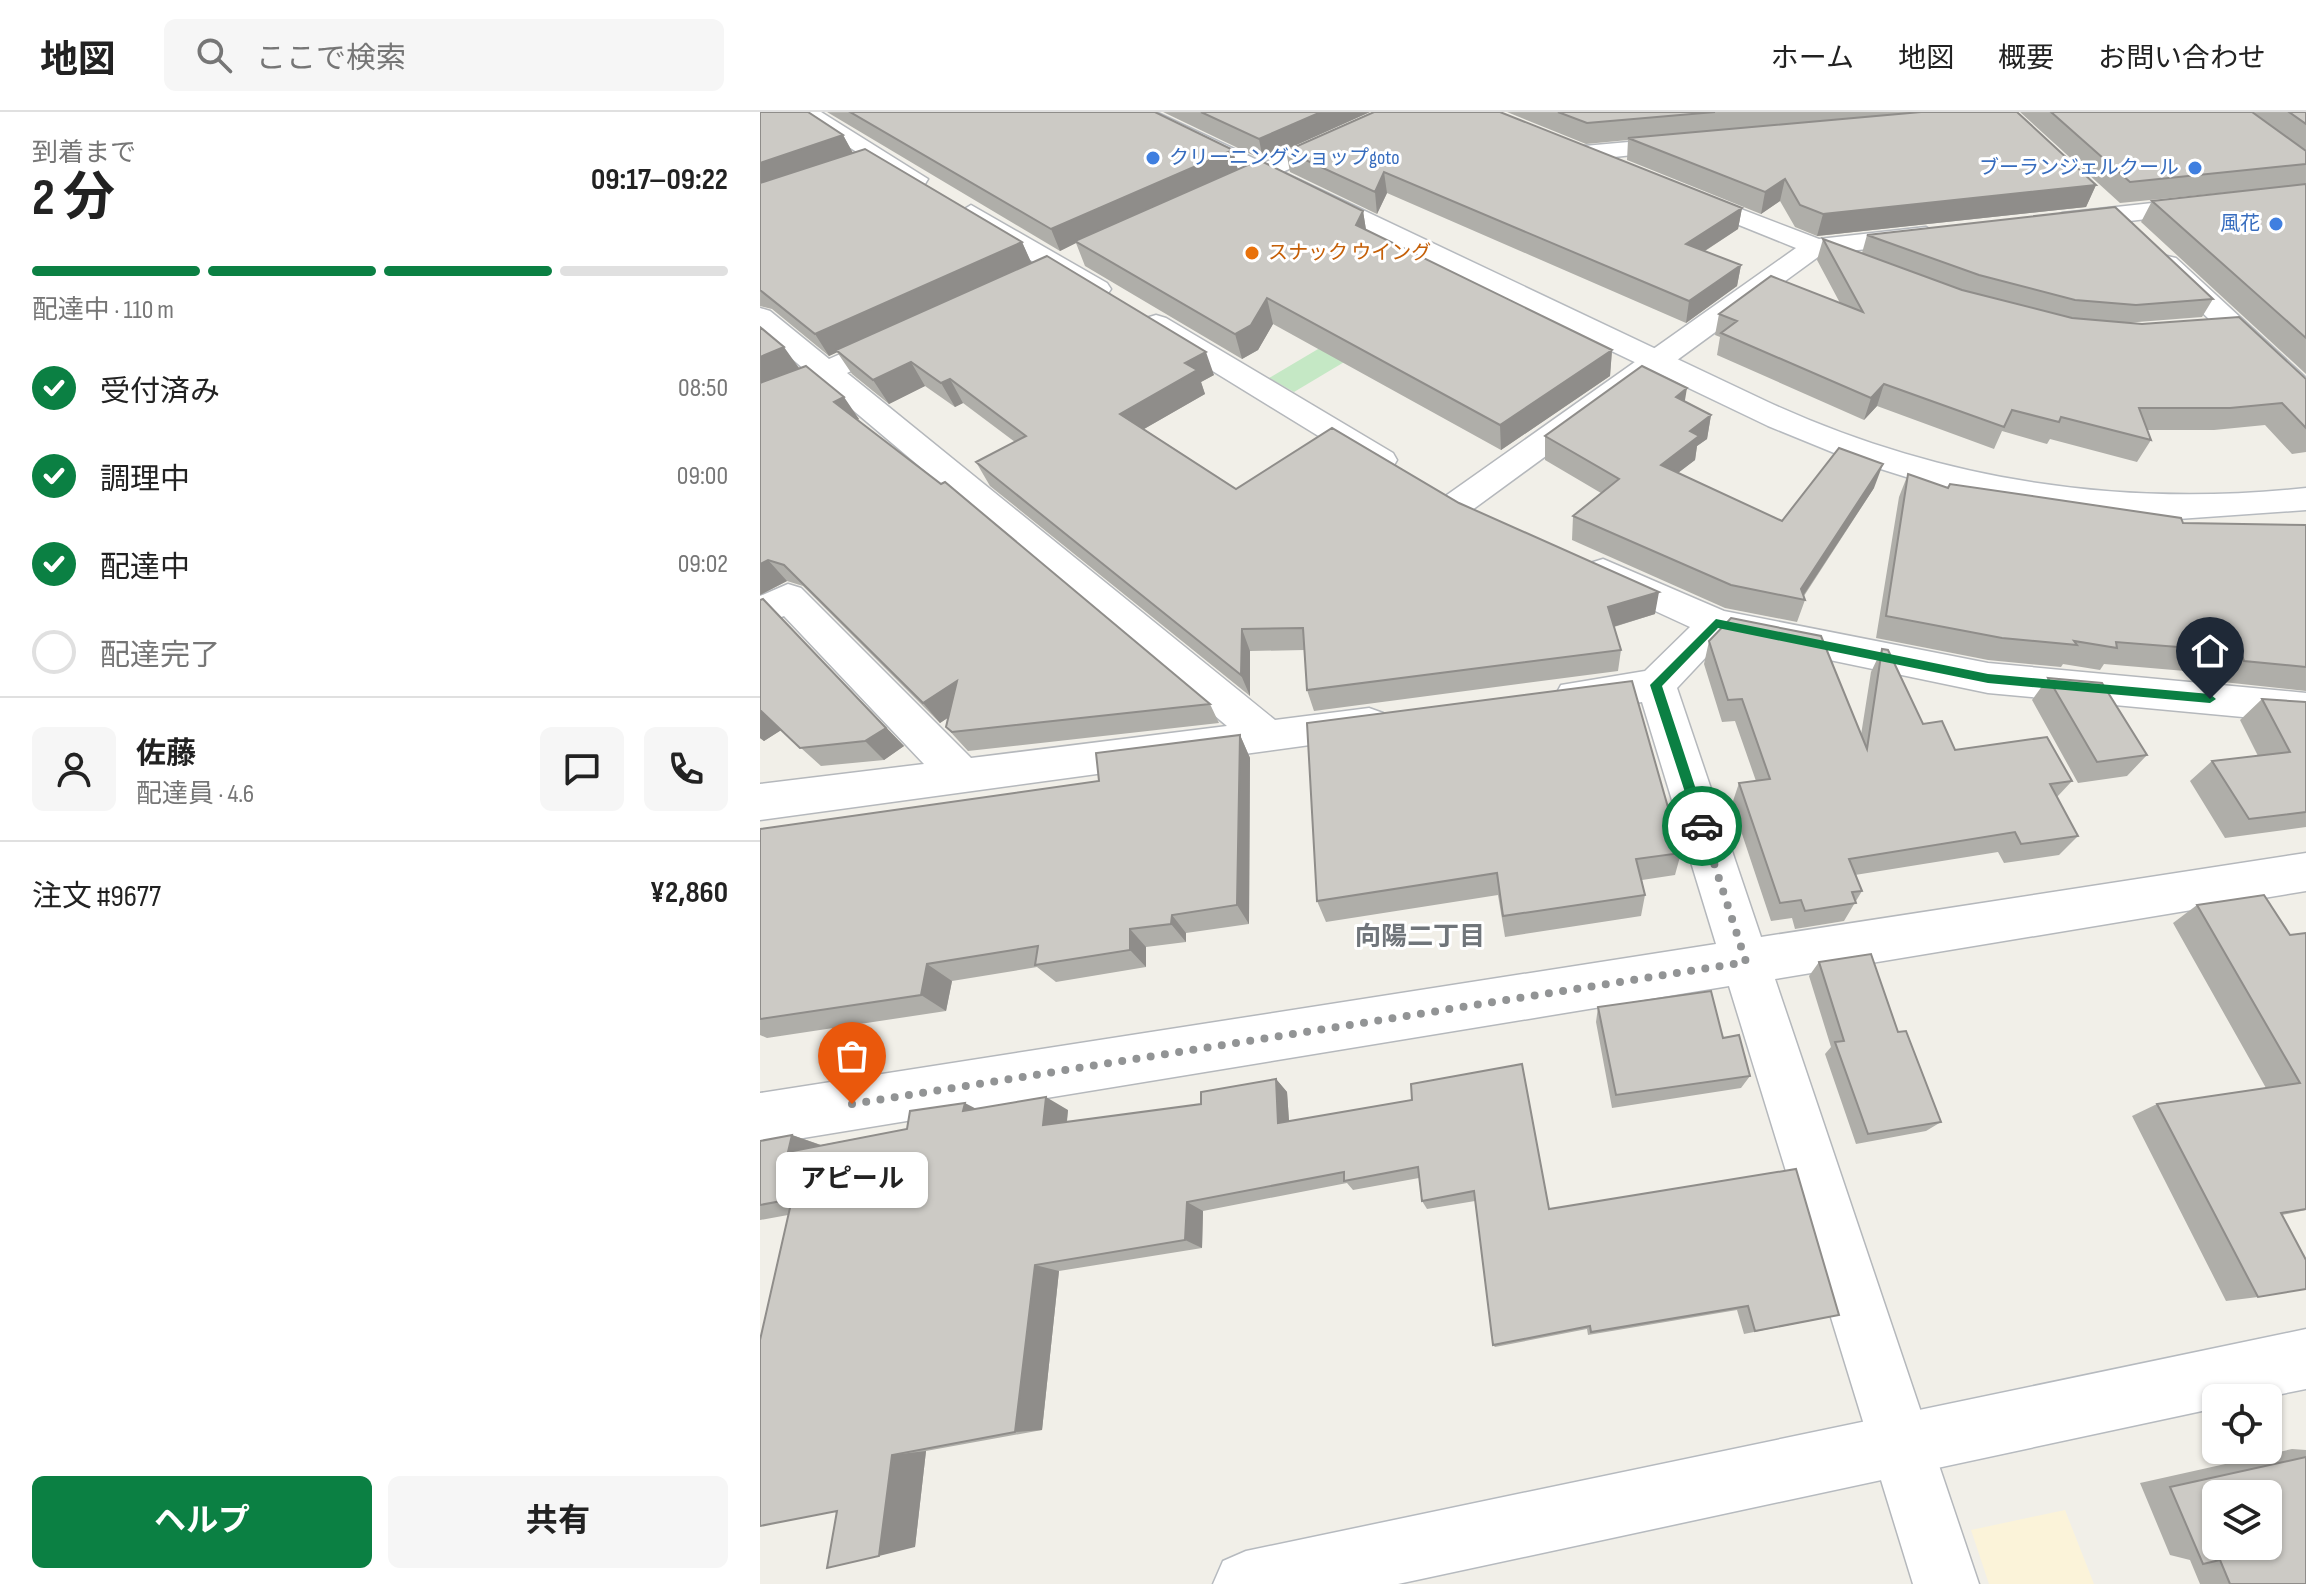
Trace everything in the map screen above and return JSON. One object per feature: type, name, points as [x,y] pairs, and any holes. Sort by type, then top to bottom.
[{"type":"street","points":[[805,112],[864,162],[1058,265],[1443,496],[1658,360],[1814,247],[1956,232]]},
{"type":"street","points":[[1138,112],[1525,300],[1803,430],[1903,464],[1999,490],[2097,504],[2192,507],[2306,499]]},
{"type":"street","points":[[1201,200],[1395,112]]},
{"type":"street","points":[[1584,153],[1709,142]]},
{"type":"street","points":[[1558,143],[1870,268]]},
{"type":"street","points":[[2035,223],[2306,193]]},
{"type":"street","points":[[2094,195],[2306,395]]},
{"type":"street","points":[[760,317],[828,371]]},
{"type":"street","points":[[2202,330],[2234,327]]},
{"type":"street","points":[[760,401],[914,331]]},
{"type":"street","points":[[828,371],[828,377],[1268,737]]},
{"type":"street","points":[[1571,558],[1716,623],[1988,678],[2306,708]]},
{"type":"street","points":[[760,612],[788,597],[960,774]]},
{"type":"street","points":[[1532,701],[1656,685],[1716,623]]},
{"type":"street","points":[[1656,685],[1946,1584]]},
{"type":"street","points":[[761,801],[1408,718]]},
{"type":"street","points":[[760,1119],[2306,872]]},
{"type":"street","points":[[1246,1584],[2306,1359]]},
{"type":"green space","points":[[1335,339],[1361,352],[1294,392],[1269,378]]},
{"type":"sand","points":[[2065,1510],[2094,1584],[1989,1584],[1971,1530]]},
{"type":"building","points":[[760,112],[808,112],[843,135],[760,163]]},
{"type":"building","points":[[850,112],[1155,112],[1233,150],[1051,229]]},
{"type":"building","points":[[1201,112],[1321,112],[1259,139]]},
{"type":"building","points":[[1374,112],[1500,112],[1742,208],[1686,244],[1741,265],[1689,301],[1384,172],[1375,192],[1286,151]]},
{"type":"building","points":[[1558,112],[1715,112],[1587,123]]},
{"type":"building","points":[[1921,112],[2017,112],[2096,185],[1823,214],[1800,205],[1785,179],[1765,192],[1628,138]]},
{"type":"building","points":[[2051,112],[2252,112],[2306,151],[2306,164],[2130,182]]},
{"type":"building","points":[[2289,112],[2306,112],[2306,124]]},
{"type":"building","points":[[865,149],[1022,242],[815,334],[760,290],[760,183]]},
{"type":"building","points":[[1259,160],[1363,211],[1356,225],[1612,350],[1500,425],[1267,298],[1251,325],[1235,334],[1075,241]]},
{"type":"building","points":[[2306,184],[2306,338],[2152,201]]},
{"type":"building","points":[[2115,207],[2213,299],[2136,305],[2075,300],[1979,275],[1867,235]]},
{"type":"building","points":[[1823,239],[1962,290],[2072,318],[2142,324],[2239,317],[2306,379],[2306,428],[2282,403],[2230,408],[2139,408],[2151,440],[2061,417],[2059,422],[2012,410],[2004,427],[1884,384],[1871,398],[1721,333],[1737,321],[1719,314],[1771,276],[1863,312]]},
{"type":"building","points":[[1047,256],[1206,352],[1185,363],[1197,370],[1120,414],[1236,489],[1332,428],[1459,503],[1659,592],[1608,607],[1621,650],[1307,690],[1303,628],[1242,629],[1241,675],[976,462],[1026,436],[950,379],[941,383],[911,362],[873,380],[836,350]]},
{"type":"building","points":[[760,327],[784,347],[760,357]]},
{"type":"building","points":[[806,366],[844,397],[834,402],[941,484],[945,482],[1210,704],[952,732],[946,727],[957,681],[923,703],[784,565],[768,560],[760,564],[760,383]]},
{"type":"building","points":[[1642,366],[1687,388],[1676,397],[1711,415],[1690,431],[1699,436],[1661,465],[1782,521],[1839,448],[1883,464],[1801,589],[1805,600],[1731,585],[1573,516],[1619,479],[1545,436]]},
{"type":"building","points":[[1908,474],[1948,488],[1950,484],[2181,518],[2183,523],[2306,525],[2306,667],[2244,661],[2241,652],[2116,642],[2117,648],[2074,641],[2077,645],[2002,638],[1886,616]]},
{"type":"building","points":[[763,599],[886,728],[865,741],[800,748],[760,710],[760,600]]},
{"type":"building","points":[[1731,618],[1821,636],[1867,749],[1882,649],[1888,650],[1923,724],[1942,721],[1955,750],[2047,737],[2072,781],[2050,784],[2078,836],[2021,844],[2015,832],[1849,859],[1862,891],[1852,892],[1856,903],[1805,911],[1801,900],[1780,903],[1739,783],[1770,779],[1742,699],[1728,700],[1709,641]]},
{"type":"building","points":[[2048,678],[2102,683],[2147,755],[2097,762]]},
{"type":"building","points":[[1632,681],[1681,853],[1636,859],[1645,895],[1503,916],[1497,873],[1317,901],[1307,723]]},
{"type":"building","points":[[2262,699],[2306,702],[2306,812],[2249,819],[2212,761],[2290,752]]},
{"type":"building","points":[[1240,735],[1237,905],[1172,915],[1171,924],[1130,929],[1130,950],[1035,965],[1038,946],[927,964],[921,995],[760,1019],[760,829],[1099,781],[1096,753]]},
{"type":"building","points":[[2264,895],[2290,935],[2306,933],[2306,1209],[2281,1213],[2306,1260],[2306,1289],[2258,1297],[2157,1104],[2300,1083],[2197,905]]},
{"type":"building","points":[[1871,954],[1898,1032],[1906,1031],[1941,1122],[1868,1134],[1835,1042],[1844,1041],[1819,962]]},
{"type":"building","points":[[1711,991],[1723,1038],[1739,1035],[1750,1076],[1616,1095],[1598,1007]]},
{"type":"building","points":[[1522,1064],[1549,1209],[1796,1169],[1839,1315],[1755,1331],[1748,1306],[1591,1332],[1590,1326],[1493,1345],[1474,1191],[1422,1201],[1418,1167],[1344,1181],[1344,1172],[1187,1202],[1185,1240],[1035,1265],[1015,1432],[892,1455],[879,1556],[827,1568],[837,1511],[760,1526],[760,1340],[792,1199],[760,1205],[760,1141],[792,1135],[788,1152],[907,1129],[910,1111],[965,1103],[963,1111],[1046,1097],[1043,1125],[1201,1104],[1201,1092],[1276,1079],[1278,1123],[1412,1100],[1411,1084]]},
{"type":"building","points":[[2306,1457],[2306,1584],[2230,1584],[2220,1560],[2203,1564],[2170,1487]]},
{"type":"way so far","points":[[852,1104],[1746,962],[1702,826]]},
{"type":"place","name":"クリーニングショップgoto","points":[[1153,158]]},
{"type":"place","name":"ブーランジェルクール","points":[[2195,168]]},
{"type":"place","name":"風花","points":[[2276,224]]},
{"type":"place","name":"スナック ウイング","points":[[1252,253]]},
{"type":"place","name":"アピール","points":[[852,1104]]},
{"type":"district","name":"向陽二丁目","points":[[1420,937]]},
{"type":"route","points":[[1702,826],[1656,685],[1716,623],[1988,678],[2210,699]]}]
